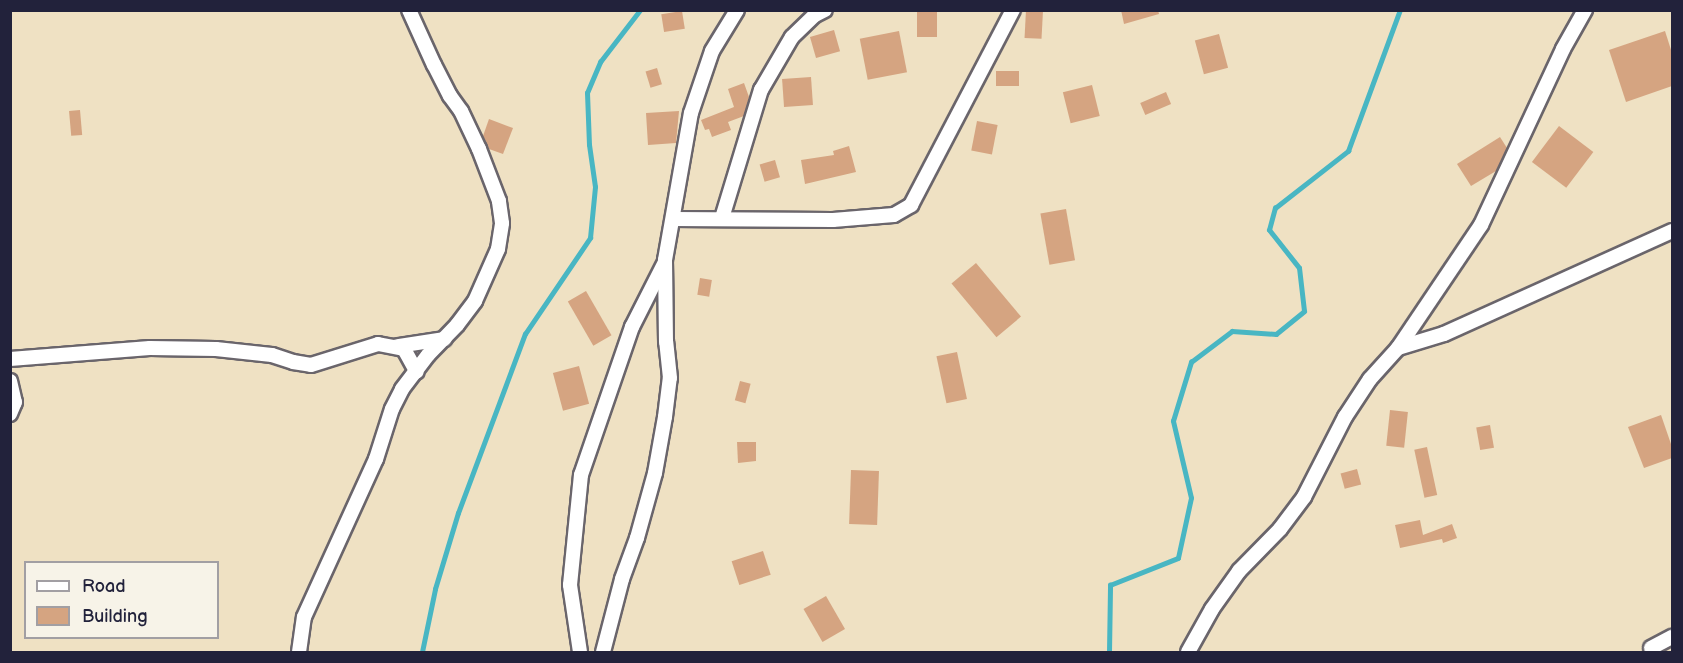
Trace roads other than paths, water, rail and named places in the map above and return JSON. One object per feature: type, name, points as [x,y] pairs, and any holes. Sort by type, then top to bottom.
[{"type":"street","points":[[298,652],[304,617],[376,459],[392,409],[402,389],[417,372],[428,354],[444,339],[475,301],[489,274],[498,249],[502,223],[500,201],[461,111],[450,96],[409,10]]},
{"type":"street","points":[[603,652],[622,579],[637,538],[655,473],[670,378],[666,342],[665,260],[691,113],[712,51],[737,10]]},
{"type":"street","points":[[722,218],[761,90],[792,37],[815,15],[825,10]]},
{"type":"street","points":[[673,219],[852,219],[894,215],[911,205],[1013,10]]},
{"type":"street","points":[[1188,652],[1212,609],[1239,571],[1280,529],[1304,498],[1370,379],[1398,348],[1480,225],[1563,49],[1586,10]]},
{"type":"street","points":[[1398,348],[1444,334],[1672,231]]},
{"type":"street","points":[[580,652],[570,585],[581,475],[632,327],[665,260]]},
{"type":"street","points":[[10,359],[150,348],[272,355],[311,365],[366,346],[378,344],[399,346],[444,339]]},
{"type":"street","points":[[399,346],[404,349],[417,372]]},
{"type":"street","points":[[10,381],[15,402],[10,414]]},
{"type":"street","points":[[1651,648],[1672,637]]},
{"type":"waterway","points":[[422,652],[435,589],[458,513],[525,334],[590,238],[595,187],[589,145],[587,93],[600,62],[640,10]]},
{"type":"waterway","points":[[1109,652],[1110,585],[1178,558],[1191,498],[1173,421],[1191,362],[1232,331],[1276,334],[1304,311],[1299,268],[1269,230],[1275,208],[1348,151],[1400,10]]}]
